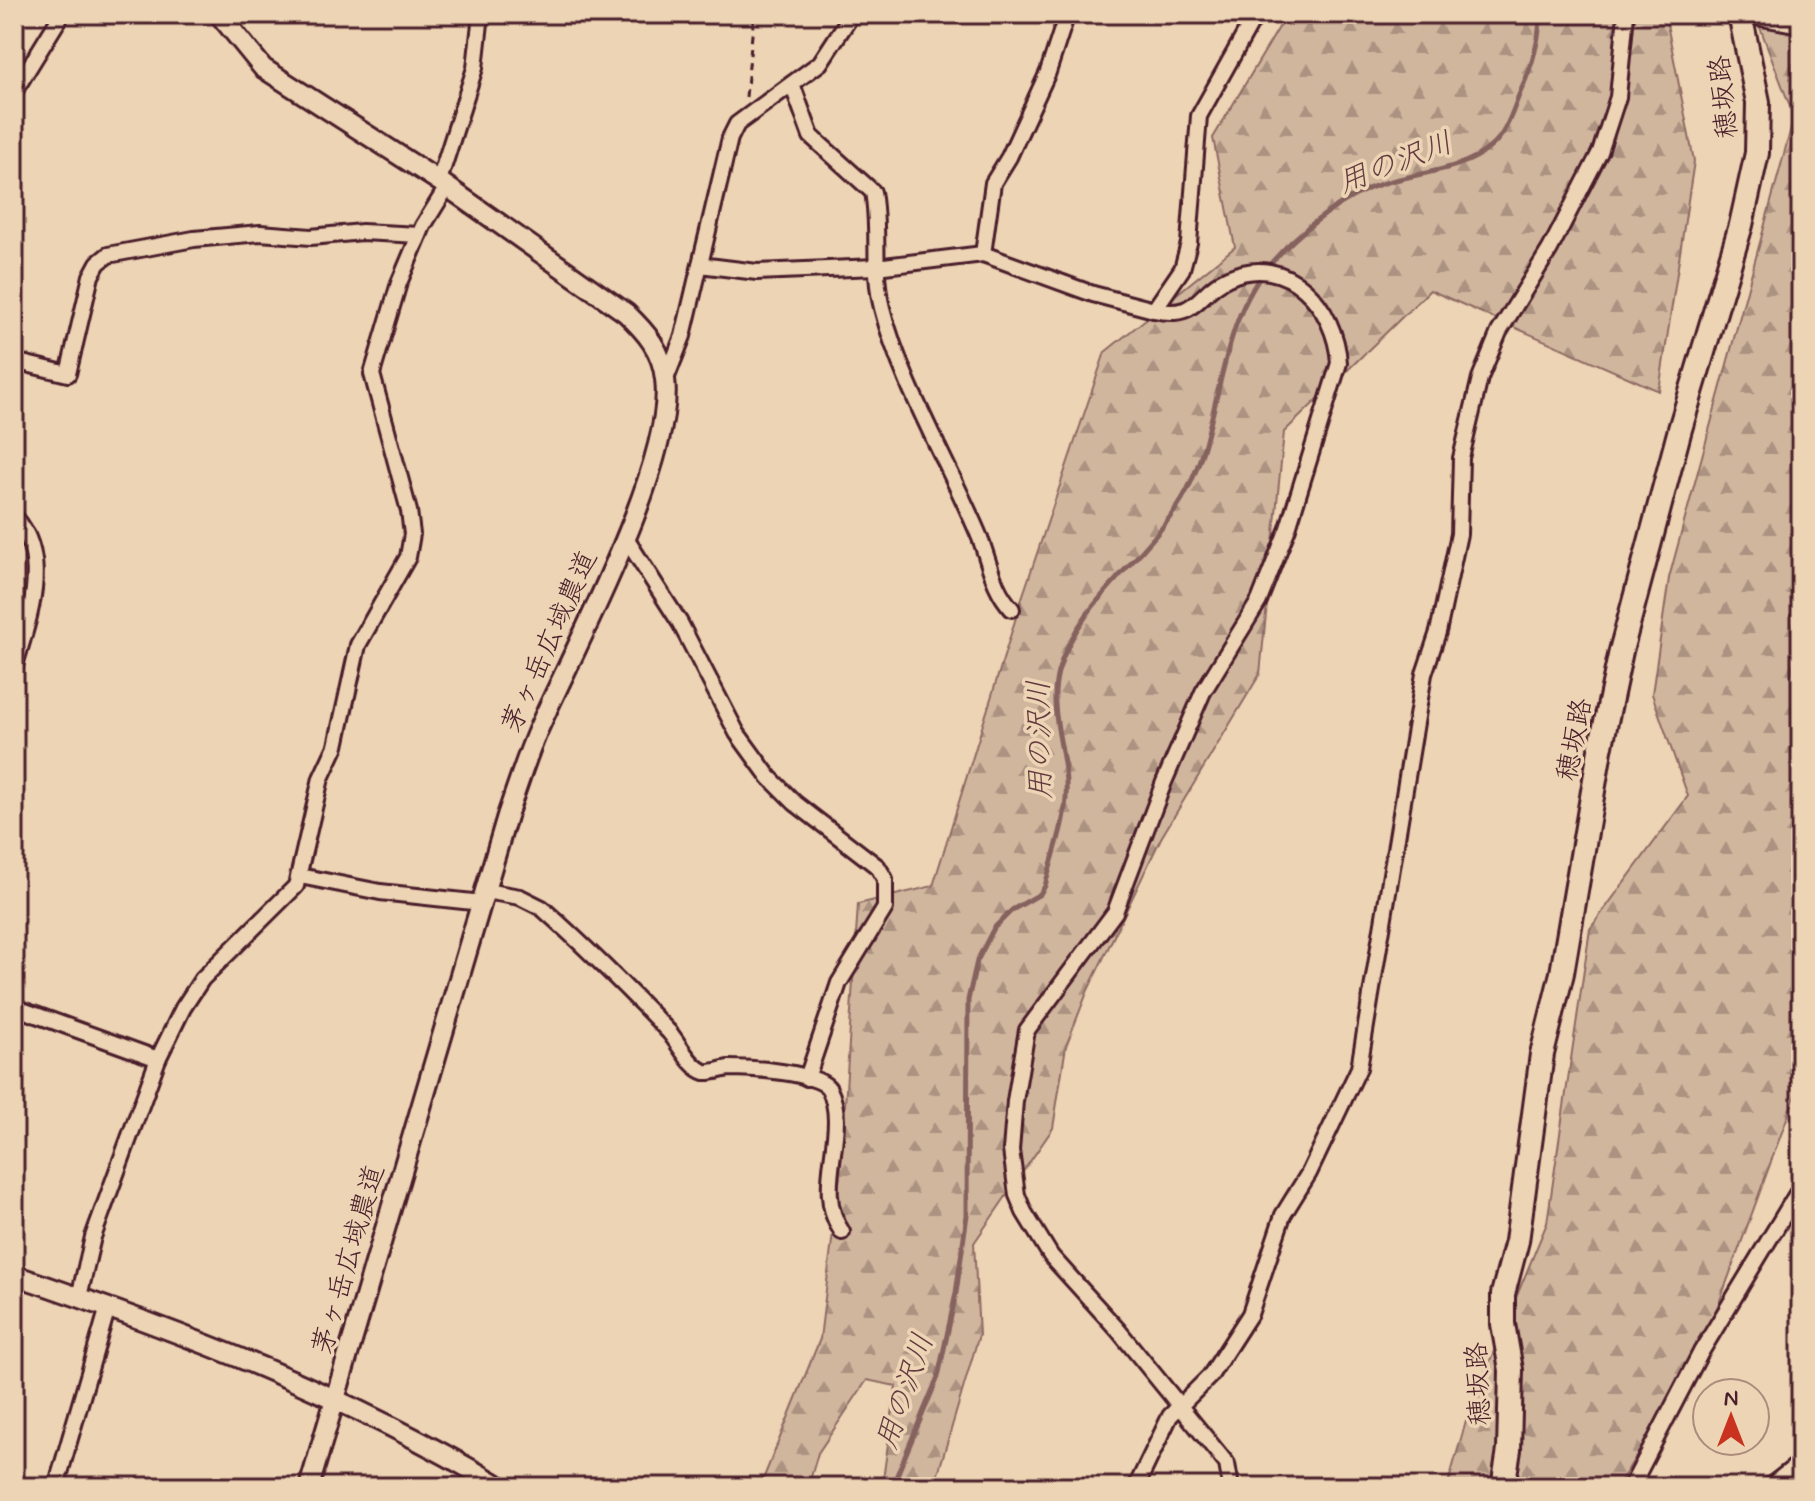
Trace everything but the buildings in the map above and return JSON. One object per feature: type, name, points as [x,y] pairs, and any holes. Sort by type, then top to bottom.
[{"type":"main road","name":"穂坂路","points":[[1503,1487],[1509,1450],[1511,1370],[1503,1324],[1503,1294],[1522,1214],[1542,1054],[1562,973],[1600,750],[1621,651],[1680,429],[1741,225],[1757,153],[1758,102],[1740,14]]},
{"type":"street","points":[[14,92],[62,14]]},
{"type":"street","name":"茅ヶ岳広域農道","points":[[219,14],[263,68],[443,184],[626,313],[649,335],[666,380],[665,409],[654,455],[625,537],[536,735],[507,816],[309,1487]]},
{"type":"street","points":[[79,1297],[93,1237],[158,1059],[202,979],[296,886],[321,778],[336,746],[358,645],[408,557],[412,534],[409,511],[372,374],[399,283],[443,184],[475,68],[481,14]]},
{"type":"street","points":[[666,380],[683,336],[730,138],[744,117],[820,63],[852,14]]},
{"type":"street","points":[[983,254],[993,183],[1009,157],[1048,72],[1067,14]]},
{"type":"street","points":[[1154,310],[1182,269],[1189,243],[1199,116],[1256,14]]},
{"type":"street","points":[[1136,1487],[1157,1437],[1210,1376],[1250,1314],[1283,1215],[1309,1173],[1359,1068],[1424,674],[1438,632],[1459,534],[1461,458],[1480,378],[1499,332],[1550,249],[1600,152],[1618,97],[1626,14]]},
{"type":"street","points":[[1740,14],[1801,25]]},
{"type":"street","points":[[792,84],[811,136],[873,192],[876,267],[882,308],[916,396],[980,539],[999,596],[1012,609]]},
{"type":"street","points":[[14,361],[68,374],[91,276],[108,255],[194,239],[260,233],[311,237],[362,232],[419,235]]},
{"type":"street","points":[[700,265],[757,272],[876,267],[983,254],[1093,294],[1171,314],[1188,310],[1226,278],[1257,270],[1290,279],[1312,294],[1327,314],[1338,339],[1339,363],[1288,528],[1259,601],[1203,692],[1164,782],[1115,912],[1027,1030],[1015,1101],[1011,1150],[1017,1195],[1024,1212],[1051,1256],[1182,1405],[1227,1464],[1231,1487]]},
{"type":"street","points":[[14,516],[30,538],[36,578],[14,669]]},
{"type":"street","points":[[625,537],[680,623],[737,733],[769,777],[795,803],[878,867],[885,879],[885,908],[839,983],[820,1031],[807,1078]]},
{"type":"street","points":[[300,876],[380,892],[520,897],[542,908],[666,1029],[694,1065],[706,1072],[763,1069],[822,1081],[829,1089],[834,1116],[829,1199],[832,1217],[842,1232]]},
{"type":"street","points":[[14,1007],[158,1059]]},
{"type":"street","points":[[1631,1487],[1701,1352],[1801,1187]]},
{"type":"street","points":[[14,1275],[108,1307],[336,1397],[501,1487]]},
{"type":"street","points":[[56,1487],[108,1307]]},
{"type":"street","points":[[1769,1487],[1801,1462]]},
{"type":"path","points":[[744,117],[754,14]]},
{"type":"green space","points":[[1287,14],[1665,14],[1694,161],[1659,391],[1430,290],[1284,432],[1260,674],[1161,838],[1088,990],[1066,1046],[1053,1128],[974,1243],[979,1335],[934,1487],[882,1487],[896,1386],[867,1380],[818,1453],[808,1487],[765,1487],[764,1477],[820,1339],[841,1167],[858,904],[933,886],[1022,598],[1105,352],[1235,247],[1213,138]]},
{"type":"green space","points":[[1755,14],[1801,14],[1801,910],[1792,931],[1801,990],[1801,1080],[1701,1352],[1617,1487],[1447,1487],[1469,1411],[1547,1223],[1590,929],[1688,796],[1652,694],[1669,578],[1794,117]]},
{"type":"waterway","name":"用の沢川","points":[[892,1487],[938,1377],[956,1293],[967,1215],[968,1000],[977,961],[994,928],[1012,910],[1040,894],[1045,886],[1063,820],[1066,782],[1056,719],[1055,688],[1068,645],[1101,596],[1161,530],[1192,480],[1232,338],[1255,284],[1293,241],[1352,197],[1381,184],[1457,165],[1490,148],[1505,130],[1527,75],[1537,46],[1540,14]]}]
